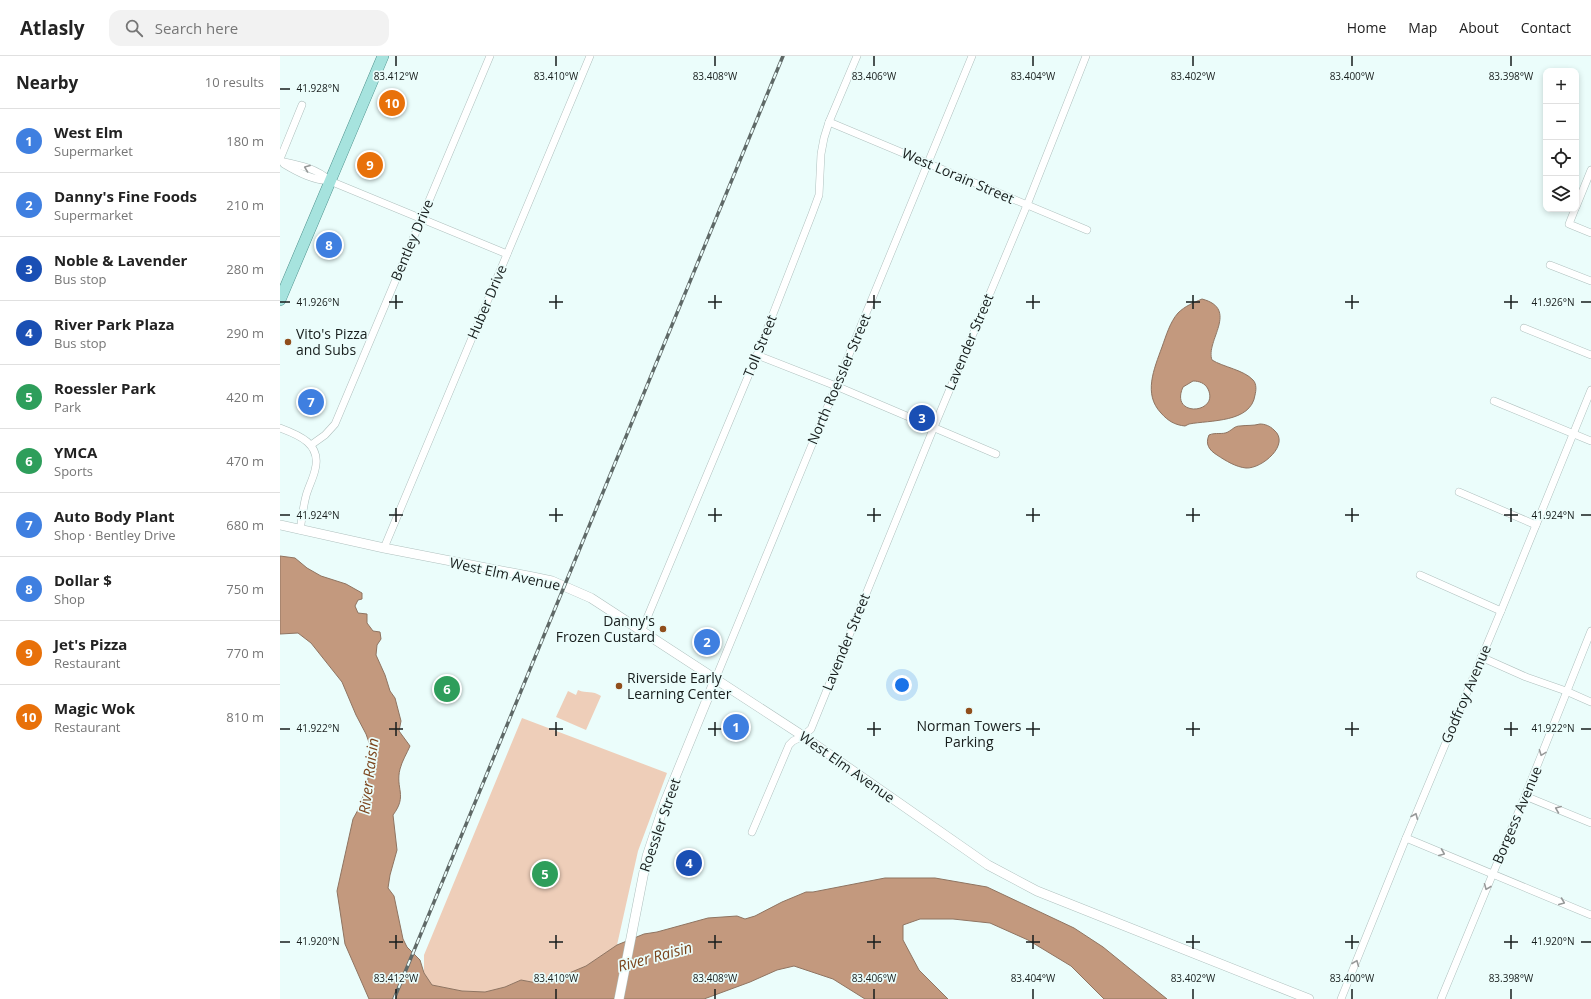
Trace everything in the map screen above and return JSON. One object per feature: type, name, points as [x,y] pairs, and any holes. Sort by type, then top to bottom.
[{"type":"main road","points":[[280,300],[383,56]]},
{"type":"street","name":"Bentley Drive","points":[[311,446],[326,435],[335,424],[490,56]]},
{"type":"street","name":"Huber Drive","points":[[384,548],[590,56]]},
{"type":"street","name":"Toll Street","points":[[642,630],[757,355],[819,195],[821,154],[829,122],[857,56]]},
{"type":"street","name":"North Roessler Street","points":[[715,680],[972,56]]},
{"type":"street","name":"Lavender Street","points":[[752,832],[787,750],[793,741],[803,736],[811,729],[934,427],[1027,205],[1086,56]]},
{"type":"street","points":[[302,105],[280,161],[301,165],[322,174],[330,181],[507,254]]},
{"type":"street","name":"West Lorain Street","points":[[829,122],[1087,230]]},
{"type":"street","points":[[1579,200],[1591,170]]},
{"type":"street","points":[[1574,212],[1569,224],[1591,233]]},
{"type":"street","points":[[1550,265],[1591,281]]},
{"type":"street","points":[[1524,328],[1591,355]]},
{"type":"street","points":[[757,355],[836,386],[996,454]]},
{"type":"street","name":"Godfroy Avenue","points":[[1342,999],[1406,838],[1591,390]]},
{"type":"street","points":[[1494,401],[1591,441]]},
{"type":"street","points":[[280,428],[301,436],[311,446],[315,454],[316,466],[306,497],[300,530]]},
{"type":"street","points":[[1459,492],[1536,525]]},
{"type":"street","name":"West Elm Avenue","points":[[280,526],[552,581],[591,598],[803,736],[988,864],[1037,891],[1309,999]]},
{"type":"street","points":[[1420,575],[1501,611]]},
{"type":"street","name":"Borgess Avenue","points":[[1441,999],[1591,631]]},
{"type":"street","points":[[1481,657],[1526,677],[1566,691],[1591,702]]},
{"type":"street","name":"Roessler Street","points":[[619,999],[633,920],[647,856],[665,802],[715,680]]},
{"type":"street","points":[[1525,796],[1591,823]]},
{"type":"street","points":[[1406,838],[1591,914]]},
{"type":"shaded area","points":[[578,690],[595,693],[601,696],[586,730],[556,717],[568,691],[576,695]]},
{"type":"shaded area","points":[[522,718],[667,773],[638,851],[617,945],[586,966],[562,976],[537,983],[521,980],[505,987],[485,992],[462,991],[432,985],[424,973],[424,955]]},
{"type":"water","points":[[1202,299],[1213,304],[1219,310],[1219,326],[1211,352],[1212,360],[1239,371],[1249,377],[1255,383],[1256,392],[1252,404],[1246,411],[1238,415],[1185,426],[1178,425],[1166,418],[1161,413],[1152,398],[1151,390],[1153,373],[1167,334],[1178,313],[1189,305]],"holes":[[[1195,381],[1205,385],[1208,389],[1210,397],[1207,404],[1202,408],[1195,409],[1188,408],[1183,404],[1181,397],[1183,387]]]},
{"type":"water","points":[[1260,424],[1271,427],[1278,436],[1279,442],[1272,455],[1260,464],[1246,468],[1239,466],[1217,455],[1208,446],[1207,441],[1209,435],[1226,433],[1238,426]]},
{"type":"water","name":"River Raisin","points":[[280,556],[295,558],[307,568],[321,576],[346,584],[362,593],[362,599],[358,600],[355,606],[358,613],[367,614],[367,623],[373,631],[380,632],[381,639],[377,645],[376,655],[390,691],[395,698],[401,721],[399,731],[410,746],[400,769],[400,802],[393,815],[397,850],[388,888],[394,896],[403,939],[407,947],[420,960],[424,973],[432,985],[462,991],[485,992],[505,987],[521,980],[537,983],[562,976],[586,966],[617,945],[644,934],[657,932],[708,918],[737,916],[745,919],[755,916],[806,892],[813,892],[885,878],[935,878],[987,887],[1074,928],[1103,947],[1167,999],[1104,999],[1071,966],[1028,940],[990,923],[953,919],[920,919],[903,925],[903,940],[919,970],[948,999],[865,999],[833,979],[794,966],[777,970],[704,999],[369,999],[345,944],[337,891],[353,819],[359,808],[366,787],[371,765],[371,748],[342,682],[311,643],[298,633],[280,634]]},
{"type":"railway","points":[[394,999],[783,56]]},
{"type":"place","name":"Magic Wok","points":[[392,103]]},
{"type":"place","name":"Jet's Pizza","points":[[370,165]]},
{"type":"place","name":"Dollar $","points":[[329,245]]},
{"type":"place","name":"Vito's Pizza and Subs","points":[[288,342]]},
{"type":"place","name":"Auto Body Plant","points":[[311,402]]},
{"type":"place","name":"Noble & Lavender","points":[[922,418]]},
{"type":"place","name":"Danny's Frozen Custard","points":[[663,629]]},
{"type":"place","name":"Danny's Fine Foods","points":[[707,642]]},
{"type":"place","name":"Riverside Early Learning Center","points":[[619,686]]},
{"type":"place","name":"YMCA","points":[[447,689]]},
{"type":"place","name":"Norman Towers Parking","points":[[969,711]]},
{"type":"place","name":"West Elm","points":[[736,727]]},
{"type":"place","name":"River Park Plaza","points":[[689,863]]},
{"type":"place","name":"Roessler Park","points":[[545,874]]}]
